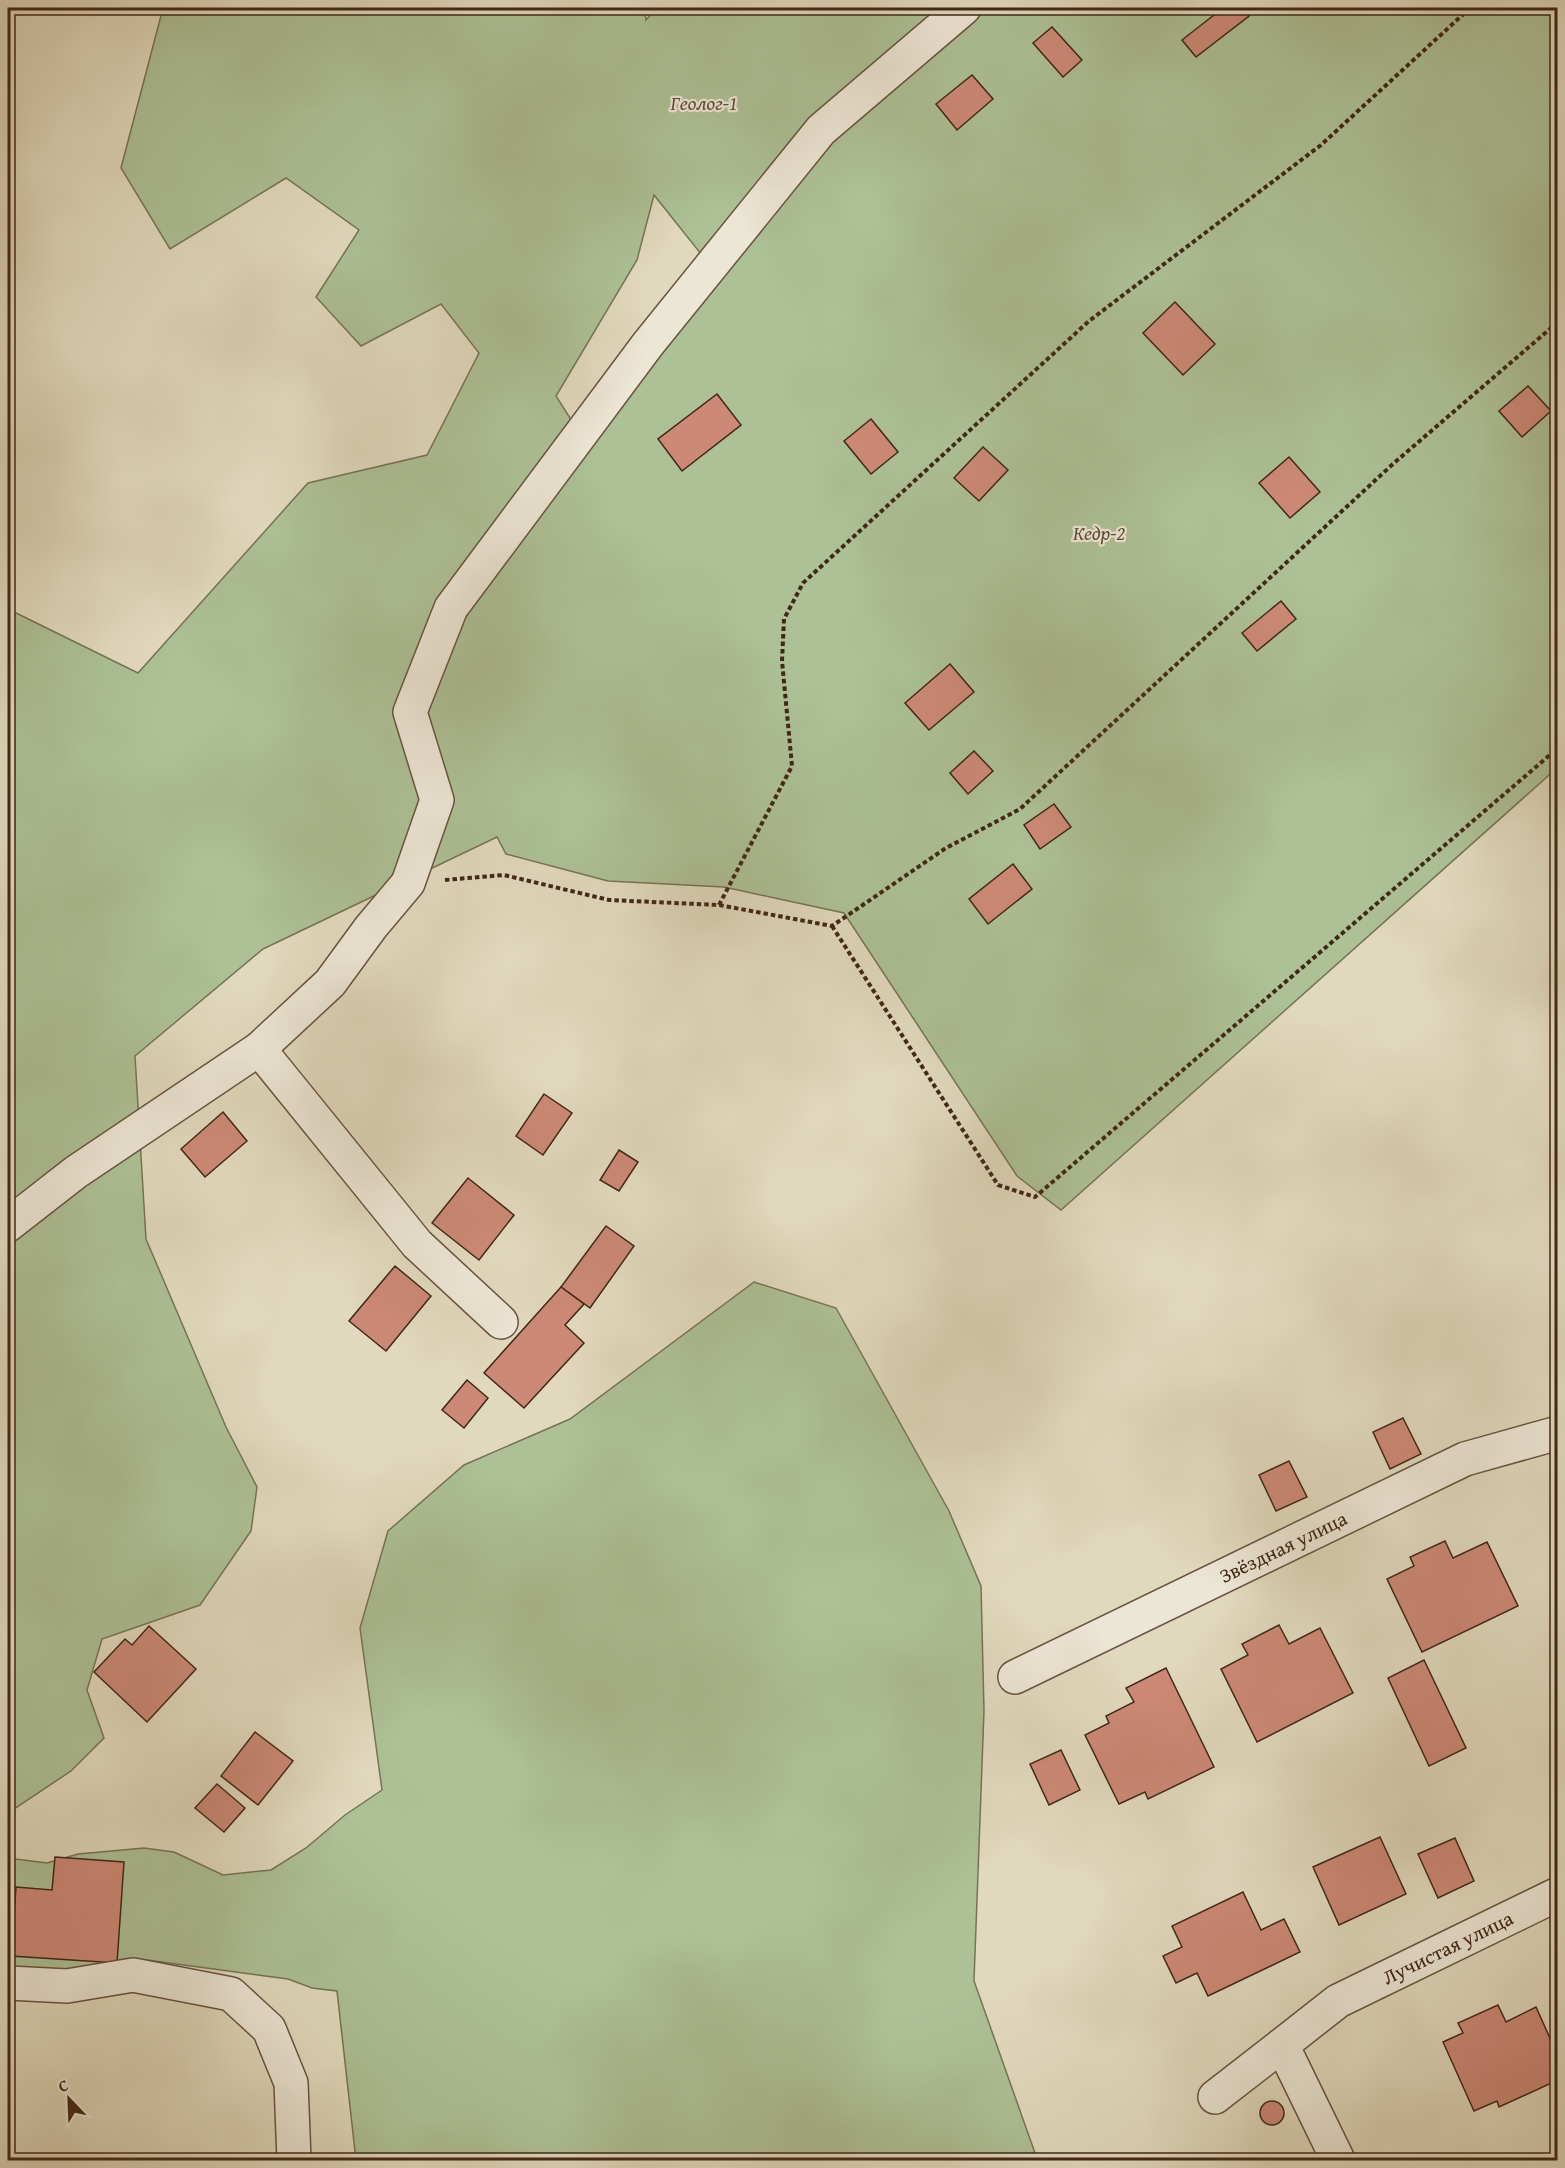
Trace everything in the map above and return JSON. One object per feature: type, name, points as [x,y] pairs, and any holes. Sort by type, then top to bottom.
[{"type":"street","points":[[8,1225],[76,1172],[259,1049],[330,983],[371,927],[408,884],[437,800],[410,712],[452,608],[648,344],[820,130],[964,8]]},
{"type":"street","points":[[259,1049],[417,1244],[501,1322]]},
{"type":"street","name":"Звёздная улица","points":[[1014,1677],[1465,1459],[1557,1433]]},
{"type":"street","name":"Лучистая улица","points":[[1215,2097],[1338,2001],[1557,1894]]},
{"type":"street","points":[[8,1983],[67,1986],[133,1975],[231,1994],[269,2029],[291,2083],[294,2160]]},
{"type":"street","points":[[1281,2045],[1338,2160]]},
{"type":"path","points":[[719,905],[792,766],[782,661],[784,619],[802,583],[1089,321],[1321,145],[1470,8]]},
{"type":"path","points":[[408,884],[504,875],[609,900],[719,905],[832,926],[946,848],[1020,809],[1394,463],[1557,322]]},
{"type":"path","points":[[832,926],[998,1185],[1035,1197],[1557,748]]},
{"type":"green space","name":"Кедр-2","points":[[163,8],[644,8],[646,20],[656,8],[948,8],[701,254],[654,195],[637,260],[556,396],[587,445],[828,138],[979,8],[1557,8],[1557,768],[1061,1210],[1017,1176],[844,913],[724,887],[608,881],[506,854],[497,837],[263,949],[135,1056],[146,1239],[226,1427],[257,1487],[251,1531],[200,1605],[102,1639],[87,1690],[104,1738],[71,1771],[8,1813],[8,609],[138,673],[308,483],[427,455],[479,353],[441,304],[361,346],[316,297],[359,230],[286,178],[170,249],[121,168]]},
{"type":"green space","points":[[754,1282],[836,1308],[949,1511],[981,1586],[984,1711],[974,1981],[1035,2153],[1058,2160],[356,2160],[337,1991],[312,1988],[288,1979],[132,1958],[95,1976],[8,1967],[8,1858],[47,1863],[78,1854],[144,1848],[174,1852],[223,1875],[271,1870],[306,1848],[345,1815],[382,1790],[360,1628],[388,1531],[464,1465],[570,1419]]},
{"type":"building","points":[[1223,8],[1243,8],[1249,16],[1196,57],[1182,40]]},
{"type":"building","points":[[1052,27],[1082,60],[1063,77],[1033,43]]},
{"type":"building","points":[[972,75],[993,99],[957,130],[936,104]]},
{"type":"building","points":[[1175,302],[1215,344],[1183,375],[1143,333]]},
{"type":"building","points":[[1528,386],[1551,411],[1522,437],[1499,411]]},
{"type":"building","points":[[717,394],[741,425],[682,471],[658,439]]},
{"type":"building","points":[[871,419],[898,452],[871,474],[844,441]]},
{"type":"building","points":[[983,447],[1008,470],[979,501],[954,478]]},
{"type":"building","points":[[1289,457],[1320,492],[1290,518],[1259,483]]},
{"type":"building","points":[[1281,601],[1296,619],[1257,651],[1242,633]]},
{"type":"building","points":[[950,664],[974,692],[929,730],[905,703]]},
{"type":"building","points":[[974,751],[993,771],[968,794],[950,773]]},
{"type":"building","points":[[1054,804],[1071,827],[1040,849],[1024,825]]},
{"type":"building","points":[[1013,864],[1032,889],[988,924],[969,899]]},
{"type":"building","points":[[544,1094],[572,1113],[543,1155],[516,1136]]},
{"type":"building","points":[[223,1112],[247,1141],[205,1177],[181,1149]]},
{"type":"building","points":[[619,1150],[638,1162],[619,1191],[600,1180]]},
{"type":"building","points":[[468,1178],[514,1215],[479,1260],[432,1223]]},
{"type":"building","points":[[606,1226],[634,1246],[590,1308],[561,1287]]},
{"type":"building","points":[[395,1266],[431,1296],[386,1351],[349,1321]]},
{"type":"building","points":[[561,1287],[584,1304],[565,1325],[584,1343],[524,1408],[484,1373]]},
{"type":"building","points":[[467,1380],[488,1398],[464,1428],[442,1410]]},
{"type":"building","points":[[1403,1418],[1421,1454],[1390,1469],[1373,1432]]},
{"type":"building","points":[[1289,1461],[1307,1497],[1276,1511],[1259,1475]]},
{"type":"building","points":[[1558,1536],[1558,1554],[1551,1540]]},
{"type":"building","points":[[1445,1541],[1453,1558],[1487,1542],[1518,1606],[1422,1652],[1387,1579],[1414,1566],[1410,1557]]},
{"type":"building","points":[[1279,1625],[1289,1644],[1320,1628],[1353,1693],[1257,1742],[1221,1669],[1248,1655],[1242,1644]]},
{"type":"building","points":[[149,1626],[196,1669],[147,1722],[94,1672],[125,1639],[132,1645]]},
{"type":"building","points":[[1424,1660],[1466,1748],[1429,1766],[1388,1678]]},
{"type":"building","points":[[1166,1668],[1214,1767],[1148,1799],[1145,1792],[1119,1804],[1085,1735],[1109,1723],[1106,1716],[1134,1702],[1126,1688]]},
{"type":"building","points":[[255,1732],[293,1761],[258,1805],[221,1776]]},
{"type":"building","points":[[1061,1750],[1080,1790],[1049,1805],[1030,1764]]},
{"type":"building","points":[[217,1784],[245,1808],[224,1832],[195,1808]]},
{"type":"building","points":[[1380,1837],[1406,1894],[1339,1925],[1313,1867]]},
{"type":"building","points":[[1455,1838],[1474,1881],[1438,1898],[1418,1854]]},
{"type":"building","points":[[55,1857],[124,1862],[117,1963],[11,1956],[16,1887],[52,1890]]},
{"type":"building","points":[[1243,1892],[1261,1930],[1284,1919],[1300,1952],[1208,1996],[1197,1973],[1176,1983],[1163,1956],[1182,1947],[1172,1926]]},
{"type":"building","points":[[1498,2005],[1506,2022],[1536,2007],[1558,2056],[1558,2080],[1499,2107],[1497,2101],[1474,2111],[1443,2042],[1463,2033],[1458,2023]]},
{"type":"building","points":[[1272,2101],[1277,2102],[1283,2108],[1283,2118],[1277,2124],[1272,2125],[1267,2124],[1261,2118],[1260,2113],[1261,2108],[1267,2102]]},
{"type":"park label","name":"Геолог-1","points":[[704,103]]}]
